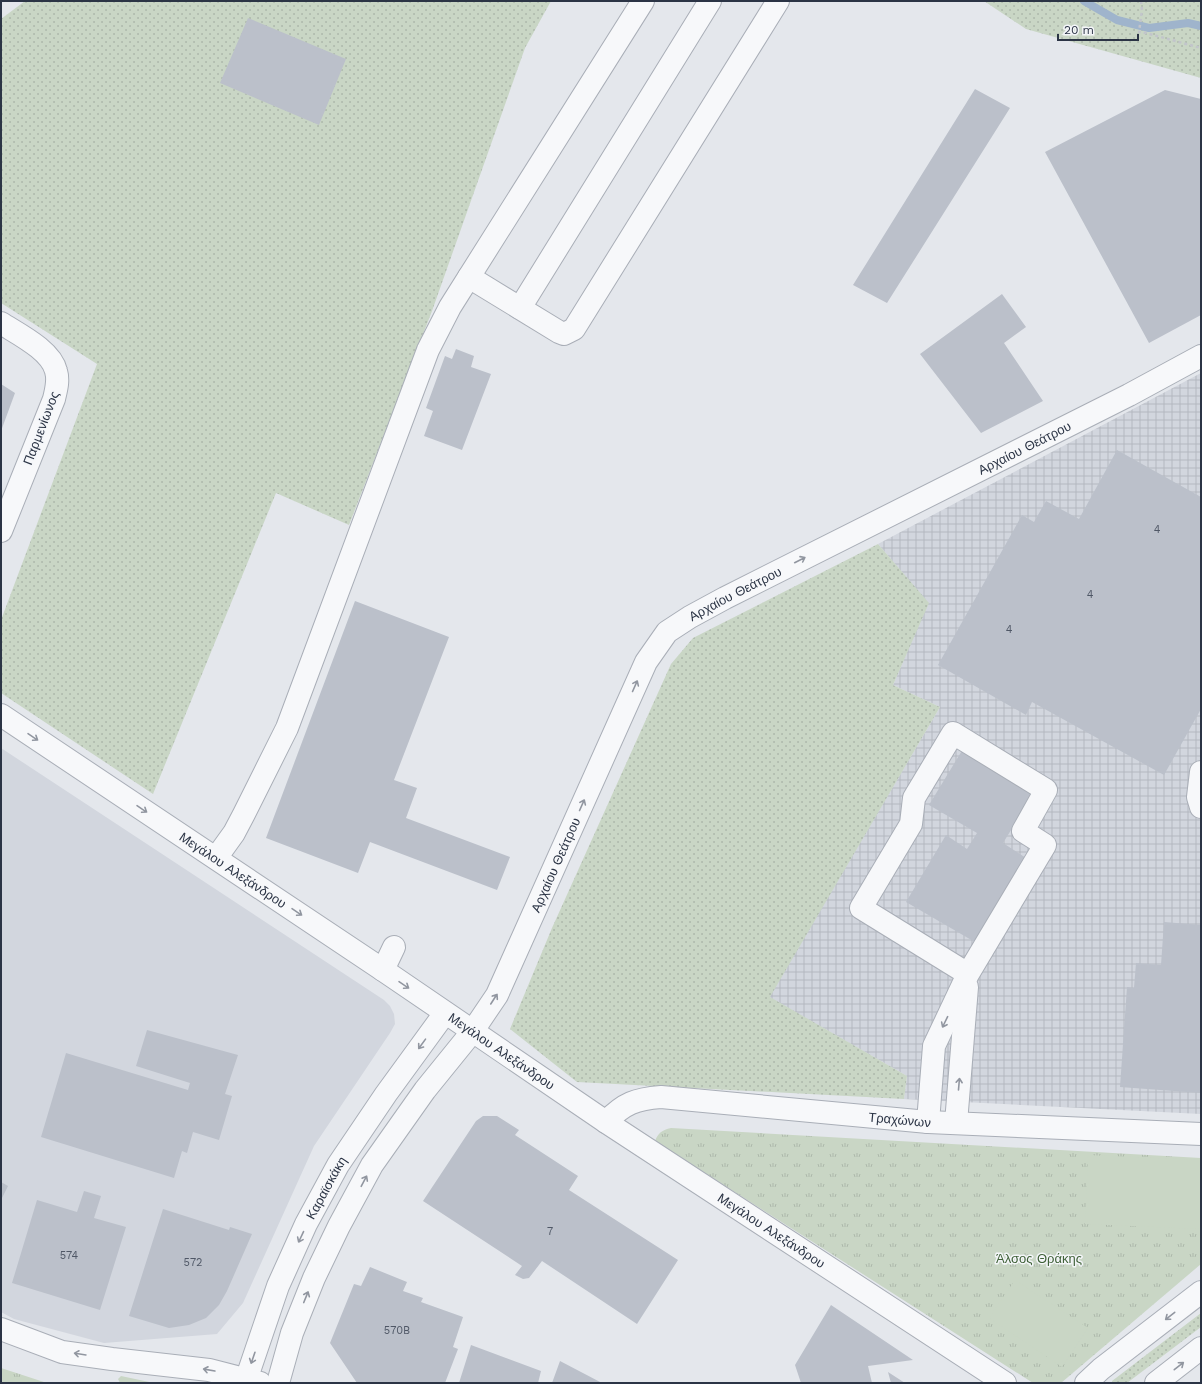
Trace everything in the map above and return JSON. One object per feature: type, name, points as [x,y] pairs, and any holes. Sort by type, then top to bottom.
[{"type":"street","points":[[216,858],[244,814],[287,728],[428,350],[450,307],[643,1]]},
{"type":"street","points":[[520,308],[710,1]]},
{"type":"street","points":[[469,277],[559,332],[564,334],[574,329],[778,1]]},
{"type":"street","name":"Παρμενίωνος","points":[[1,323],[40,348],[50,358],[56,371],[58,385],[54,399],[1,531]]},
{"type":"street","name":"Αρχαίου Θεάτρου","points":[[472,1032],[497,995],[646,662],[667,632],[690,617],[725,598],[1129,395],[1201,356]]},
{"type":"street","name":"Μεγάλου Αλεξάνδρου","points":[[1,715],[383,970],[606,1122],[1005,1383]]},
{"type":"street","points":[[928,1122],[934,1046],[968,974],[1045,845],[1023,831],[1046,790],[953,733],[914,798],[911,824],[862,908],[968,974]]},
{"type":"street","points":[[1201,772],[1198,797],[1201,807]]},
{"type":"street","points":[[383,970],[394,947]]},
{"type":"street","points":[[956,1123],[968,974]]},
{"type":"street","name":"Καραϊσκάκη","points":[[250,1382],[278,1286],[306,1224],[338,1165],[386,1094],[445,1013]]},
{"type":"street","points":[[278,1383],[292,1334],[314,1278],[339,1226],[372,1165],[425,1090],[472,1032]]},
{"type":"street","name":"Τραχώνων","points":[[606,1122],[616,1111],[629,1103],[644,1098],[661,1097],[928,1122],[1201,1134]]},
{"type":"street","points":[[1086,1383],[1101,1369],[1201,1292]]},
{"type":"street","points":[[1,1329],[62,1352],[209,1370],[250,1382]]},
{"type":"street","points":[[1156,1383],[1201,1348]]},
{"type":"path","points":[[1141,1],[1142,10],[1139,32],[1201,48]]},
{"type":"shaded area","points":[[1201,373],[1201,1114],[904,1099],[907,1076],[769,997],[940,707],[893,685],[928,603],[878,544]]},
{"type":"shaded area","points":[[1,748],[384,1000],[390,1006],[394,1014],[395,1024],[390,1033],[314,1146],[243,1303],[217,1334],[104,1343],[14,1319],[1,1312]]},
{"type":"green space","points":[[25,1],[551,1],[525,48],[432,311],[349,525],[276,493],[153,794],[1,693],[1,620],[97,364],[1,303],[1,19]]},
{"type":"green space","points":[[984,1],[1201,1],[1201,78],[1026,29]]},
{"type":"green space","points":[[878,544],[929,603],[893,685],[940,707],[770,997],[907,1076],[904,1099],[577,1082],[510,1029],[552,928],[671,664],[693,638]]},
{"type":"green space","name":"Άλσος Θράκης","points":[[671,1128],[1201,1158],[1201,1264],[1061,1383],[1033,1383],[655,1141],[661,1132]]},
{"type":"green space","points":[[1088,1155],[1201,1160],[1201,1229],[1085,1224]]},
{"type":"green space","points":[[1015,1280],[1088,1328],[1062,1367],[989,1318]]},
{"type":"green space","points":[[1201,1313],[1201,1327],[1127,1383],[1112,1383],[1112,1381]]},
{"type":"green space","points":[[1,1368],[47,1383],[1,1383]]},
{"type":"green space","points":[[121,1376],[154,1383],[120,1383],[118,1379]]},
{"type":"building","points":[[248,18],[346,59],[319,125],[220,83]]},
{"type":"building","points":[[975,89],[1010,108],[887,303],[853,285]]},
{"type":"building","points":[[1165,90],[1201,99],[1201,315],[1149,343],[1045,152]]},
{"type":"building","points":[[1002,294],[1026,327],[1004,343],[1043,401],[981,433],[920,354]]},
{"type":"building","points":[[456,349],[474,356],[471,367],[491,374],[462,450],[424,436],[433,411],[426,408],[445,356],[452,359]]},
{"type":"building","points":[[1,384],[15,393],[1,431]]},
{"type":"building","points":[[1117,450],[1201,497],[1201,709],[1164,775],[1032,702],[1026,715],[938,665],[1022,515],[1034,522],[1046,501],[1079,519]]},
{"type":"building","points":[[355,601],[449,637],[394,780],[417,788],[406,818],[510,857],[497,890],[370,842],[358,873],[266,838]]},
{"type":"building","points":[[963,749],[1034,793],[1003,843],[1029,860],[980,945],[906,902],[946,835],[967,849],[977,833],[929,805]]},
{"type":"building","points":[[1164,922],[1201,925],[1201,1093],[1120,1087],[1127,987],[1134,988],[1136,963],[1161,965]]},
{"type":"building","points":[[147,1030],[238,1055],[225,1094],[232,1096],[219,1140],[193,1132],[187,1153],[182,1151],[174,1178],[41,1137],[66,1053],[188,1090],[190,1083],[136,1066]]},
{"type":"building","points":[[483,1116],[497,1116],[519,1130],[515,1135],[578,1176],[569,1190],[678,1260],[637,1324],[542,1261],[529,1278],[523,1279],[515,1275],[522,1266],[423,1201],[476,1121]]},
{"type":"building","points":[[1,1182],[8,1186],[1,1200]]},
{"type":"building","points":[[84,1191],[101,1196],[94,1218],[126,1227],[100,1310],[12,1283],[37,1200],[77,1212]]},
{"type":"building","points":[[163,1209],[229,1230],[230,1227],[252,1234],[227,1291],[219,1305],[206,1318],[189,1325],[169,1328],[129,1316]]},
{"type":"building","points":[[370,1267],[407,1282],[403,1291],[423,1298],[421,1302],[463,1317],[453,1347],[458,1349],[445,1383],[357,1383],[330,1343],[354,1284],[361,1286]]},
{"type":"building","points":[[831,1305],[913,1360],[868,1366],[872,1383],[801,1383],[795,1365]]},
{"type":"building","points":[[471,1345],[541,1371],[538,1383],[459,1383]]},
{"type":"building","points":[[560,1361],[602,1383],[552,1383]]},
{"type":"building","points":[[888,1372],[905,1383],[891,1383]]},
{"type":"waterway","points":[[1084,1],[1117,20],[1149,28],[1188,23],[1201,26]]}]
